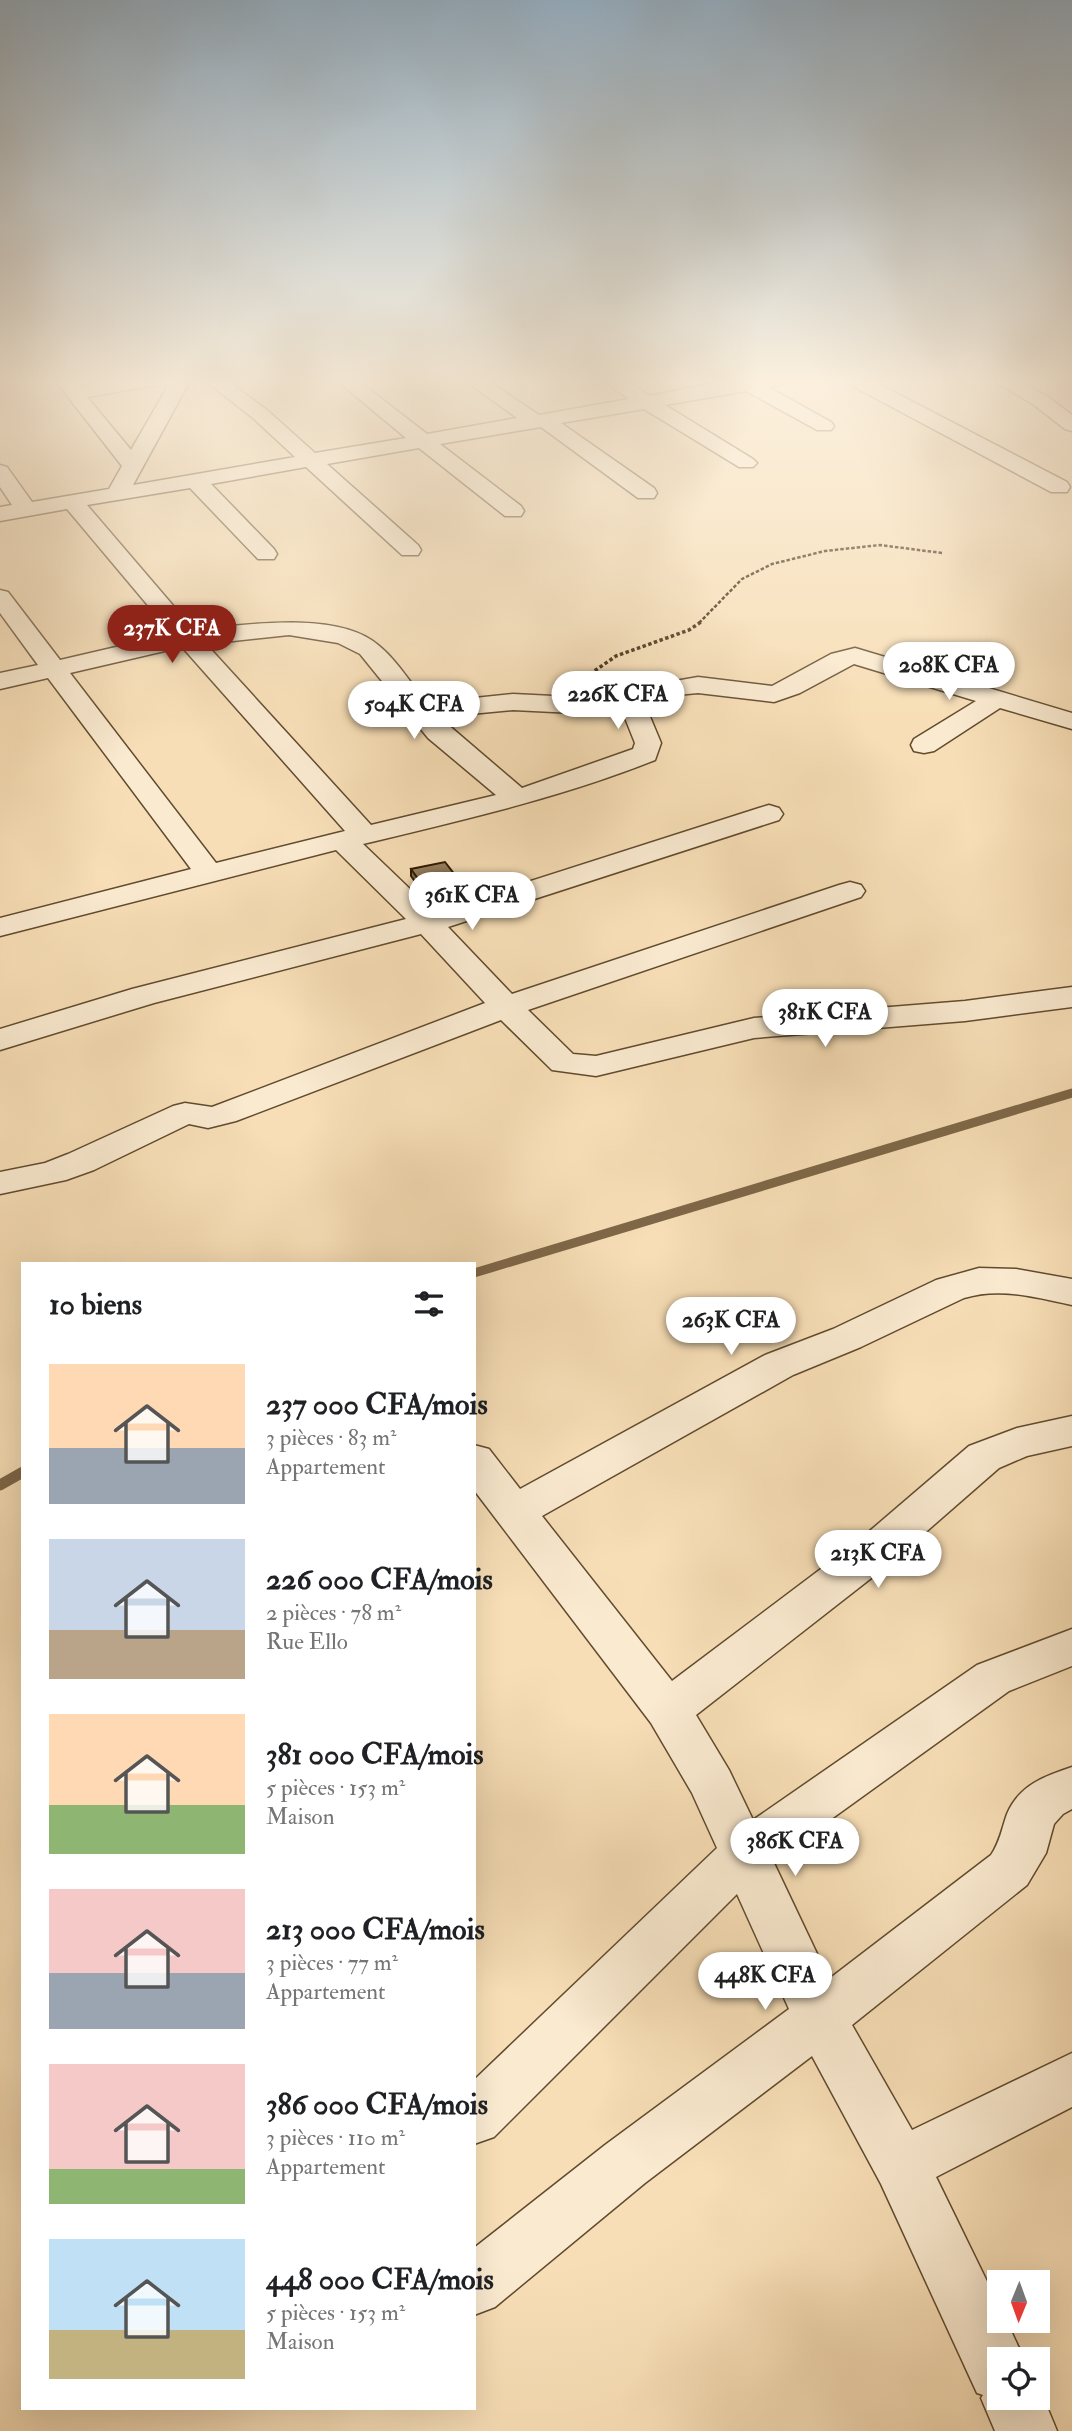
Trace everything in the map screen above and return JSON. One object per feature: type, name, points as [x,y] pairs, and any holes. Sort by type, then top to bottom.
[{"type":"street","points":[[15,492],[26,509]]},
{"type":"street","points":[[0,514],[126,492]]},
{"type":"street","points":[[207,492],[266,554]]},
{"type":"street","points":[[345,492],[410,550]]},
{"type":"street","points":[[490,492],[513,511]]},
{"type":"street","points":[[72,501],[427,923],[553,1055],[564,1063],[587,1066],[754,1028],[965,1011],[1072,997]]},
{"type":"street","points":[[0,597],[208,872]]},
{"type":"street","points":[[0,681],[188,638],[289,628],[345,637],[369,649],[437,732],[517,798]]},
{"type":"street","points":[[421,711],[513,702],[600,707],[632,703],[673,688],[698,685],[775,694],[791,688],[840,659],[855,656],[1072,721]]},
{"type":"street","points":[[924,745],[998,698]]},
{"type":"street","points":[[2,922],[517,798],[601,774],[645,754],[648,743],[632,703]]},
{"type":"street","points":[[0,1040],[143,996],[427,923],[769,814]]},
{"type":"street","points":[[0,1183],[53,1172],[81,1162],[178,1115],[190,1113],[215,1117],[235,1111],[508,1006],[850,891]]},
{"type":"street","points":[[516,1511],[779,1365],[848,1338],[950,1289],[979,1280],[1016,1281],[1072,1292]]},
{"type":"street","points":[[668,1710],[873,1553],[984,1457],[1017,1443],[1072,1431]]},
{"type":"street","points":[[476,1462],[668,1710],[712,1784],[820,2018],[901,2165],[988,2347]]},
{"type":"street","points":[[476,2116],[744,1854],[993,1678],[1072,1647]]},
{"type":"street","points":[[476,2284],[625,2164],[820,2018],[1009,1870],[1021,1853],[1032,1814],[1046,1799],[1072,1787]]},
{"type":"street","points":[[901,2165],[1072,2079]]},
{"type":"street","points":[[1017,2410],[1026,2431]]},
{"type":"path","points":[[578,682],[590,677],[616,656],[689,630],[700,623],[742,579],[772,564],[825,551],[880,545],[942,553]]},
{"type":"building","points":[[445,862],[455,875],[421,883],[411,869]]},
{"type":"waterway","points":[[476,1272],[1072,1093]]},
{"type":"waterway","points":[[0,1485],[21,1473]]}]
